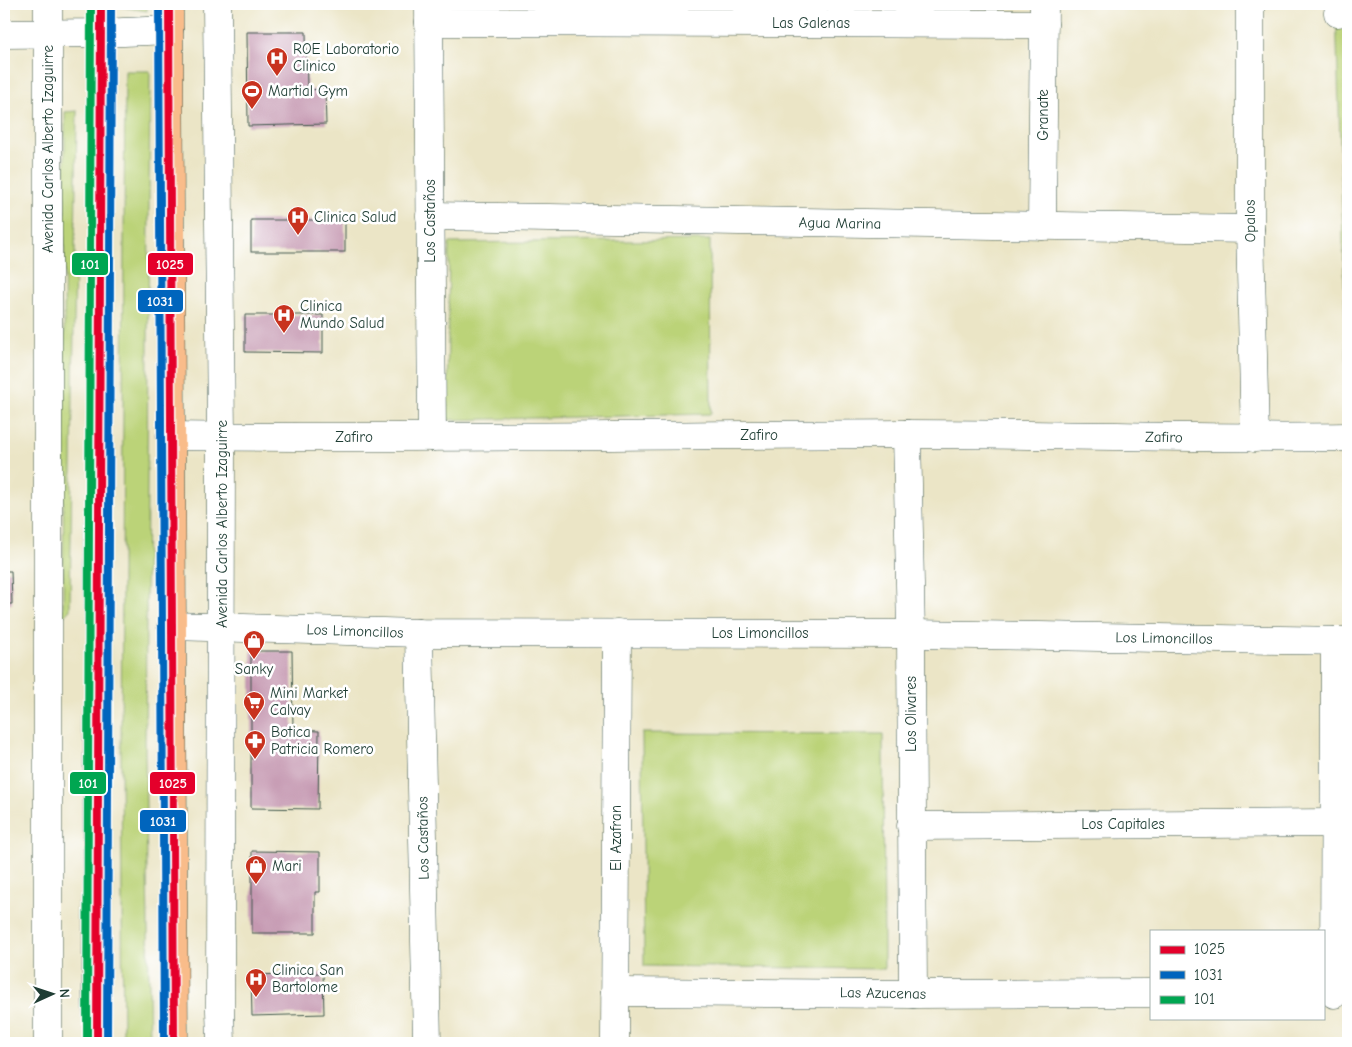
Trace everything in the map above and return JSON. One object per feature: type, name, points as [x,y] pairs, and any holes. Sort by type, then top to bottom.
[{"type":"main road","points":[[97,1043],[101,4]]},
{"type":"main road","points":[[169,17],[174,1043]]},
{"type":"street","name":"Avenida Carlos Alberto Izaguirre","points":[[48,4],[48,1043]]},
{"type":"street","name":"Avenida Carlos Alberto Izaguirre","points":[[217,4],[222,436],[220,1000],[222,1043]]},
{"type":"street","name":"Opalos","points":[[1250,4],[1250,229],[1255,438]]},
{"type":"street","name":"Las Galenas","points":[[429,13],[1044,14]]},
{"type":"street","name":"Los Castaños","points":[[429,13],[432,437]]},
{"type":"street","name":"Granate","points":[[1042,226],[1044,14]]},
{"type":"street","points":[[4,34],[101,33],[169,17]]},
{"type":"street","name":"Agua Marina","points":[[430,216],[1250,229]]},
{"type":"street","name":"Zafiro","points":[[170,436],[432,437],[907,434],[1255,438],[1348,437]]},
{"type":"street","name":"Los Olivares","points":[[907,434],[911,634],[913,994]]},
{"type":"street","name":"Los Limoncillos","points":[[171,626],[419,633],[911,634],[1342,641]]},
{"type":"street","name":"Los Castaños","points":[[419,633],[427,1043]]},
{"type":"street","name":"El Azafran","points":[[615,1043],[617,633]]},
{"type":"street","points":[[1335,994],[1335,822],[1342,641]]},
{"type":"street","name":"Los Capitales","points":[[911,826],[1335,822]]},
{"type":"street","name":"Las Azucenas","points":[[615,992],[1150,993]]},
{"type":"shaded area","points":[[856,4],[1019,4],[1019,6]]},
{"type":"green space","points":[[121,4],[147,4],[147,11],[121,7]]},
{"type":"green space","points":[[1336,11],[1348,11],[1348,402]]},
{"type":"green space","points":[[125,71],[150,71],[145,754],[150,1043],[123,1043],[121,754]]},
{"type":"green space","points":[[77,111],[70,610],[63,617],[65,112]]},
{"type":"green space","points":[[710,240],[711,414],[447,420],[449,243]]},
{"type":"green space","points":[[642,733],[883,734],[884,969],[644,966]]},
{"type":"building","points":[[247,32],[306,32],[307,90],[325,89],[326,124],[248,126]]},
{"type":"building","name":"Clinica Salud","points":[[251,220],[345,220],[345,252],[251,252]]},
{"type":"building","name":"Clinica Mundo Salud","points":[[245,315],[323,315],[323,353],[245,352]]},
{"type":"building","points":[[4,571],[11,571],[12,604],[4,604]]},
{"type":"building","points":[[251,651],[292,651],[293,730],[319,731],[318,809],[251,808]]},
{"type":"building","points":[[252,851],[320,852],[320,892],[315,892],[315,933],[252,933]]},
{"type":"building","points":[[323,973],[324,1014],[252,1016],[251,975]]},
{"type":"transit line","name":"101","points":[[87,1043],[91,4]]},
{"type":"transit line","name":"1025","points":[[97,1043],[101,4]]},
{"type":"transit line","name":"1031","points":[[107,1043],[111,4]]},
{"type":"transit line","name":"1031","points":[[159,4],[164,1043]]},
{"type":"transit line","name":"1025","points":[[169,4],[174,1043]]},
{"type":"place","name":"ROE Laboratorio Clinico","points":[[277,77]]},
{"type":"place","name":"Martial Gym","points":[[252,110]]},
{"type":"place","name":"Clinica Salud","points":[[298,236]]},
{"type":"place","name":"Clinica Mundo Salud","points":[[284,334]]},
{"type":"place","name":"Sanky","points":[[254,660]]},
{"type":"place","name":"Mini Market Calvay","points":[[254,721]]},
{"type":"place","name":"Botica Patricia Romero","points":[[255,760]]},
{"type":"place","name":"Mari","points":[[256,885]]},
{"type":"place","name":"Clinica San Bartolome","points":[[256,998]]}]
